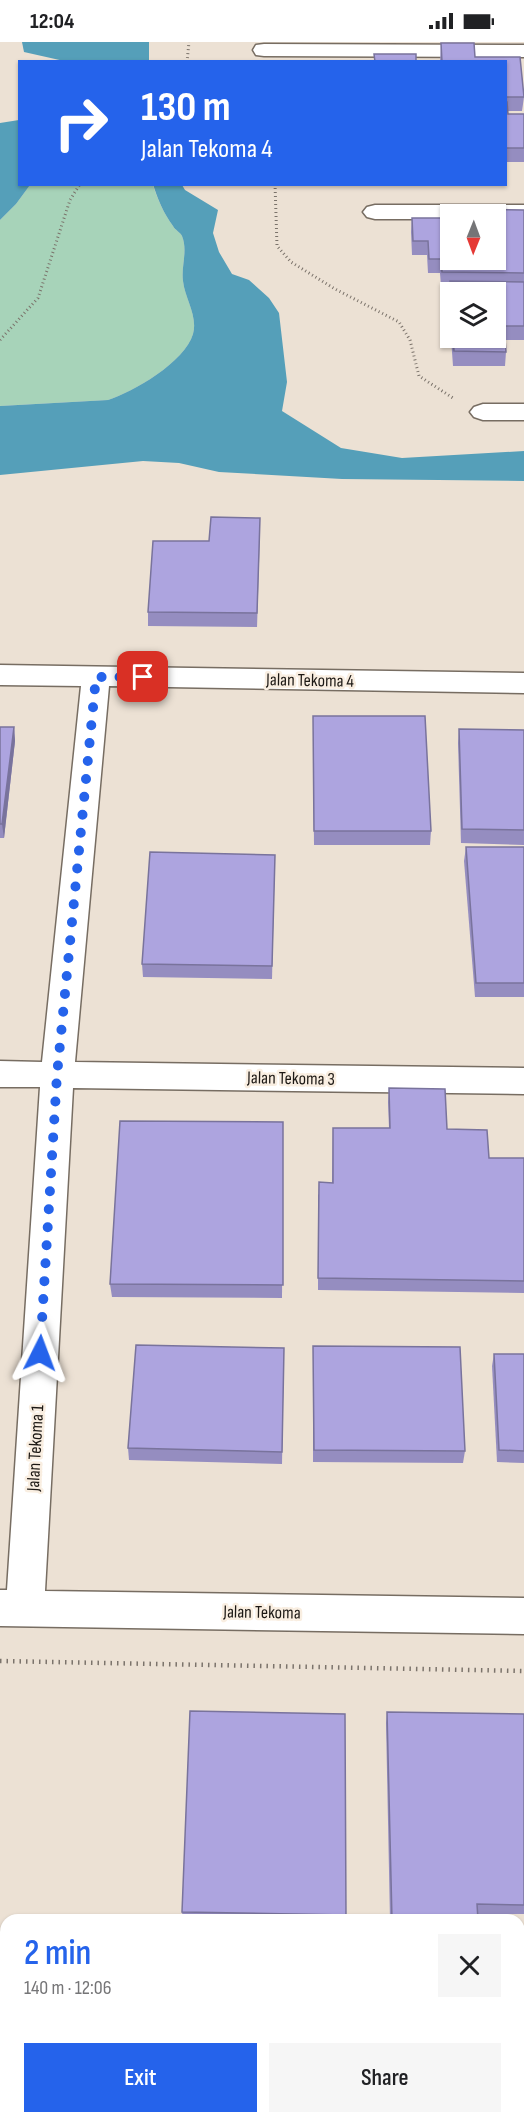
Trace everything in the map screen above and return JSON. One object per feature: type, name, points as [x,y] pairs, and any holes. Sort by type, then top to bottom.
[{"type":"street","points":[[264,50],[524,51]]},
{"type":"street","points":[[375,212],[524,212]]},
{"type":"street","points":[[483,412],[524,412]]},
{"type":"street","name":"Jalan Tekoma 4","points":[[0,675],[524,683]]},
{"type":"street","name":"Jalan Tekoma 1","points":[[12,1609],[57,1075],[96,677]]},
{"type":"street","name":"Jalan Tekoma 3","points":[[0,1074],[524,1081]]},
{"type":"street","name":"Jalan Tekoma","points":[[12,1609],[524,1616]]},
{"type":"path","points":[[188,60],[189,42]]},
{"type":"path","points":[[0,340],[38,298],[69,200],[79,186]]},
{"type":"path","points":[[275,186],[277,246],[291,262],[335,289],[399,322],[410,340],[419,376],[441,392],[483,412]]},
{"type":"path","points":[[0,1661],[524,1671]]},
{"type":"green space","points":[[29,186],[153,186],[167,216],[184,242],[183,281],[193,314],[194,327],[188,345],[180,355],[144,383],[108,400],[0,406],[0,220]]},
{"type":"water","points":[[22,42],[149,42],[149,60],[60,60],[24,52]]},
{"type":"water","points":[[18,120],[18,186],[29,186],[0,220],[0,123]]},
{"type":"water","points":[[154,186],[183,186],[185,190],[218,210],[213,233],[219,252],[232,274],[249,280],[269,298],[279,313],[287,382],[282,411],[341,448],[402,458],[524,451],[524,481],[342,479],[219,472],[179,463],[143,461],[0,475],[0,406],[108,400],[144,383],[169,365],[188,345],[193,334],[194,321],[183,281],[184,242],[159,200]]},
{"type":"building","points":[[441,43],[474,43],[475,57],[520,57],[524,97],[507,97],[507,60],[442,60]]},
{"type":"building","points":[[374,54],[416,54],[416,60],[375,60]]},
{"type":"building","points":[[507,102],[508,114],[524,114],[524,148],[507,148]]},
{"type":"building","points":[[506,210],[524,210],[524,273],[442,272],[442,270],[506,270]]},
{"type":"building","points":[[412,218],[440,218],[440,259],[429,259],[428,241],[413,241]]},
{"type":"building","points":[[450,281],[524,282],[524,326],[506,326],[506,282]]},
{"type":"building","points":[[454,348],[506,348],[506,352],[454,351]]},
{"type":"building","points":[[211,517],[260,518],[257,613],[148,612],[153,541],[209,541]]},
{"type":"building","points":[[313,716],[425,716],[431,831],[314,831]]},
{"type":"building","points":[[0,727],[14,727],[2,824],[0,824]]},
{"type":"building","points":[[459,729],[524,730],[524,830],[462,829]]},
{"type":"building","points":[[466,847],[524,847],[524,983],[476,983]]},
{"type":"building","points":[[150,852],[275,855],[272,966],[142,964]]},
{"type":"building","points":[[389,1088],[445,1089],[447,1129],[487,1130],[489,1158],[524,1158],[524,1281],[318,1278],[319,1182],[333,1183],[333,1128],[390,1128]]},
{"type":"building","points":[[120,1121],[283,1122],[283,1285],[110,1284]]},
{"type":"building","points":[[136,1345],[284,1348],[282,1452],[128,1448]]},
{"type":"building","points":[[313,1346],[460,1347],[465,1451],[314,1450]]},
{"type":"building","points":[[494,1354],[524,1354],[524,1451],[499,1450]]},
{"type":"building","points":[[190,1711],[345,1714],[346,1914],[182,1912]]},
{"type":"building","points":[[387,1712],[524,1714],[524,1905],[477,1904],[478,1914],[392,1914]]},
{"type":"route","points":[[40,1353],[57,1075],[96,677],[143,677]]}]
